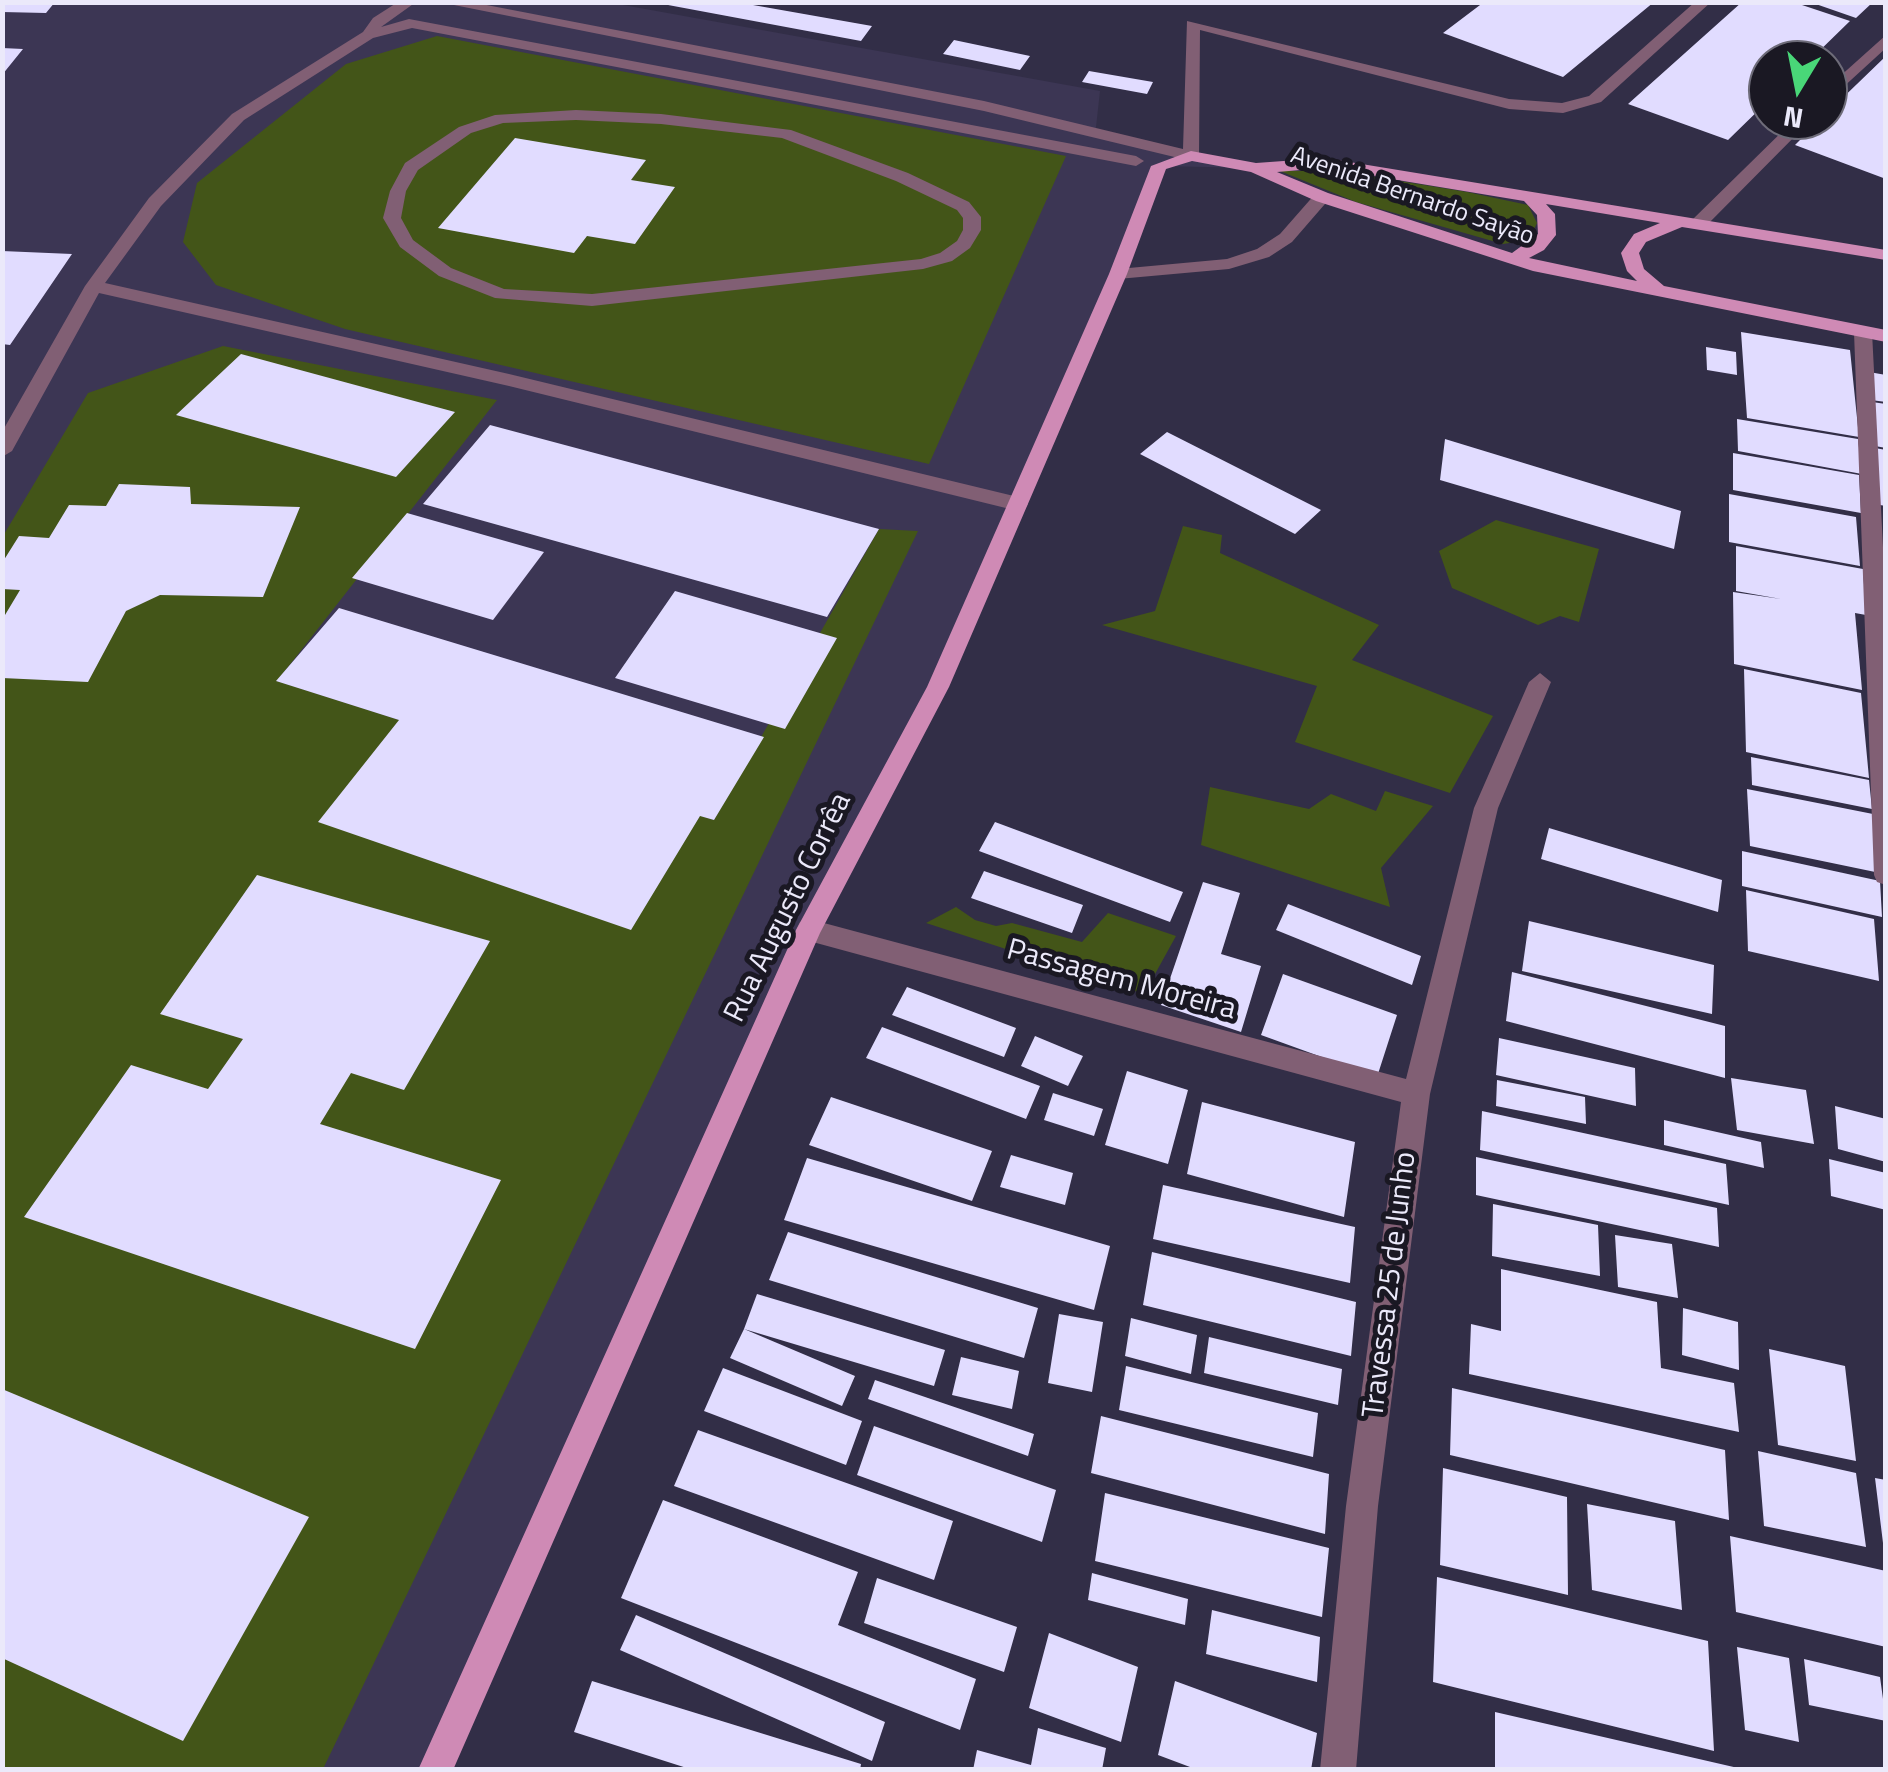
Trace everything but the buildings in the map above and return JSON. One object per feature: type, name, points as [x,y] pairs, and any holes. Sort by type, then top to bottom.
[{"type":"main road","points":[[1159,166],[1191,156],[1256,168]]},
{"type":"main road","name":"Avenida Bernardo Sayão","points":[[1256,168],[1325,163],[1886,255]]},
{"type":"main road","name":"Rua Augusto Corrêa","points":[[435,1770],[809,930],[938,686],[1118,274],[1159,166]]},
{"type":"main road","name":"Avenida Bernardo Sayão","points":[[1256,168],[1322,198],[1513,259],[1662,294],[1874,334]]},
{"type":"main road","points":[[1513,259],[1538,246],[1547,235],[1546,214],[1530,196]]},
{"type":"main road","points":[[1662,294],[1636,271],[1630,253],[1640,238],[1678,222]]},
{"type":"street","points":[[455,3],[984,106],[1191,156],[1189,18],[1510,104],[1562,108],[1594,99],[1704,2]]},
{"type":"street","points":[[407,3],[398,16],[414,25],[785,92],[1159,166]]},
{"type":"street","points":[[368,36],[378,20],[407,3]]},
{"type":"street","points":[[2,451],[94,286],[155,202],[238,118],[368,36],[449,20],[458,10],[455,3]]},
{"type":"street","points":[[1848,76],[1886,39]]},
{"type":"street","points":[[756,127],[802,70]]},
{"type":"street","points":[[593,116],[756,127],[785,133],[869,164],[963,206],[972,217],[972,230],[964,244],[946,257],[923,264],[592,300],[551,300],[501,294],[445,272],[406,243],[392,218],[398,191],[411,166],[465,130],[501,118],[593,116]]},
{"type":"street","points":[[1698,224],[1784,140]]},
{"type":"street","points":[[1118,274],[1229,264],[1262,253],[1286,238],[1322,198]]},
{"type":"street","points":[[94,286],[490,376],[1018,504]]},
{"type":"street","points":[[1874,334],[1886,875]]},
{"type":"street","name":"Travessa 25 de Junho","points":[[1338,1770],[1362,1506],[1416,1094],[1486,808],[1540,682]]},
{"type":"street","name":"Passagem Moreira","points":[[809,930],[1416,1094]]},
{"type":"shaded area","points":[[3,3],[612,3],[1100,91],[1095,136],[1255,168],[1159,166],[1018,504],[809,930],[435,1769],[3,1770]]},
{"type":"green space","points":[[437,36],[1066,156],[929,464],[345,329],[216,285],[183,242],[197,183],[346,64]]},
{"type":"green space","points":[[1280,171],[1338,171],[1467,192],[1528,205],[1537,223],[1529,240],[1503,244],[1356,202]]},
{"type":"green space","points":[[223,346],[497,400],[277,681],[714,820],[879,529],[918,531],[323,1769],[3,1770],[3,536],[88,393]]},
{"type":"green space","points":[[1496,520],[1599,549],[1579,622],[1560,616],[1538,625],[1452,588],[1439,551]]},
{"type":"green space","points":[[1183,526],[1222,535],[1220,553],[1379,625],[1352,660],[1493,716],[1450,793],[1295,742],[1317,686],[1102,625],[1155,611]]},
{"type":"green space","points":[[1210,787],[1309,809],[1331,794],[1376,811],[1385,791],[1433,806],[1381,868],[1390,907],[1201,845]]},
{"type":"green space","points":[[956,907],[975,920],[996,926],[1012,923],[1082,942],[1108,913],[1176,936],[1144,994],[926,923]]}]
